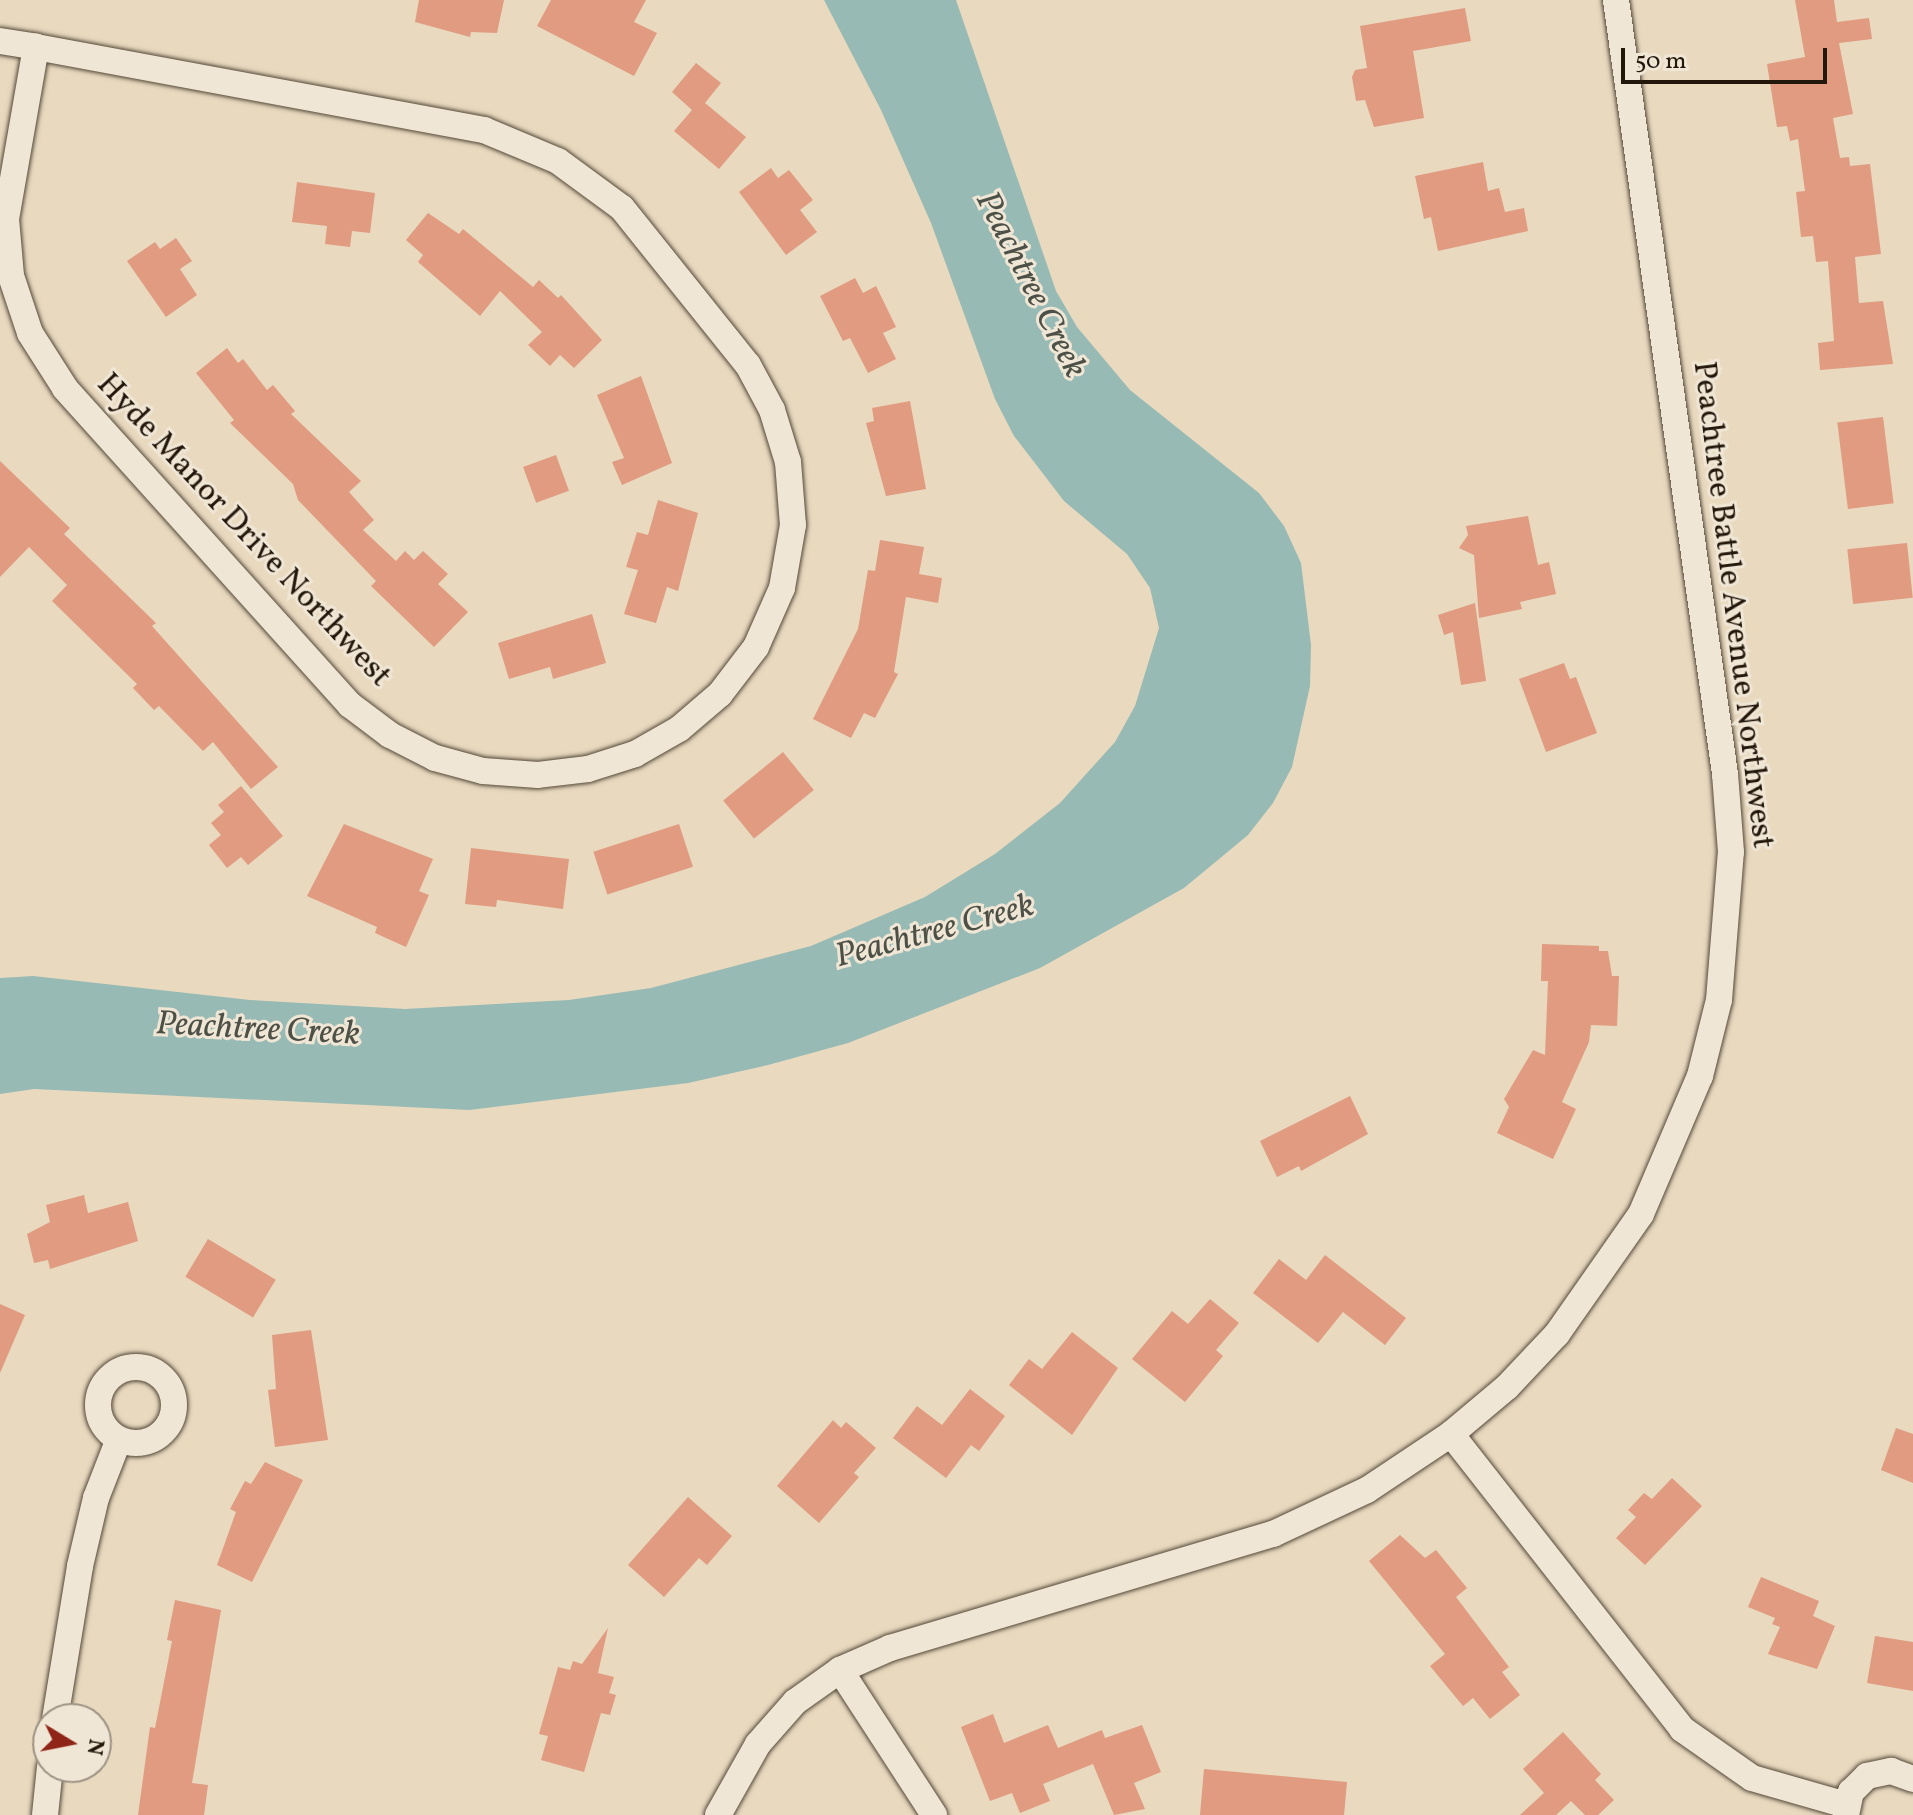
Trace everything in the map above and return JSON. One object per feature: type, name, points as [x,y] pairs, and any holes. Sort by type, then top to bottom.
[{"type":"street","name":"Peachtree Battle Avenue Northwest","points":[[718,1815],[758,1744],[795,1702],[840,1670],[890,1648],[1273,1534],[1367,1490],[1451,1434],[1557,1334],[1641,1214],[1700,1076],[1729,927],[1731,852],[1725,774],[1616,0]]},
{"type":"street","name":"Hyde Manor Drive Northwest","points":[[0,41],[36,47],[484,130],[558,161],[622,208],[748,365],[772,410],[788,462],[793,525],[782,588],[756,647],[720,694],[679,729],[635,754],[588,769],[538,775],[483,771],[435,758],[390,735],[350,705],[65,388],[30,333],[11,276],[6,219],[36,47]]},
{"type":"street","points":[[1451,1434],[1682,1729],[1752,1778],[1846,1810],[1857,1784],[1876,1772],[1898,1772],[1913,1779]]},
{"type":"street","points":[[58,1703],[80,1566],[96,1498],[119,1439]]},
{"type":"street","points":[[840,1670],[934,1815]]},
{"type":"street","points":[[45,1815],[48,1783]]},
{"type":"water","name":"Peachtree Creek","points":[[824,0],[956,0],[1056,291],[1077,327],[1130,390],[1259,493],[1284,526],[1301,563],[1311,645],[1310,686],[1292,767],[1273,803],[1248,835],[1184,888],[1040,968],[848,1043],[768,1065],[688,1083],[469,1110],[34,1089],[0,1094],[0,978],[33,976],[250,1000],[405,1009],[569,1000],[651,988],[811,946],[925,897],[995,854],[1060,803],[1115,742],[1135,706],[1159,628],[1150,588],[1127,554],[1064,501],[1014,436],[995,399],[931,223],[881,110]]},
{"type":"building","points":[[419,0],[504,0],[497,33],[471,32],[470,37],[415,22]]},
{"type":"building","points":[[551,0],[646,0],[634,22],[657,33],[634,76],[537,26]]},
{"type":"building","points":[[1795,0],[1834,0],[1837,22],[1869,18],[1872,39],[1839,43],[1853,114],[1833,118],[1840,158],[1849,157],[1850,166],[1870,164],[1881,254],[1855,257],[1859,303],[1883,301],[1893,364],[1820,370],[1818,343],[1834,341],[1828,261],[1816,262],[1813,236],[1801,237],[1796,192],[1805,191],[1798,139],[1790,141],[1787,126],[1777,127],[1767,64],[1805,57]]},
{"type":"building","points":[[1465,8],[1471,41],[1413,51],[1424,118],[1374,127],[1365,100],[1356,101],[1352,77],[1355,70],[1367,68],[1360,26]]},
{"type":"building","points":[[696,63],[721,83],[705,103],[746,137],[719,169],[674,131],[692,110],[672,92]]},
{"type":"building","points":[[1483,162],[1488,191],[1499,188],[1505,212],[1524,208],[1528,231],[1438,251],[1431,217],[1424,219],[1415,176]]},
{"type":"building","points":[[771,168],[778,178],[789,170],[813,200],[800,210],[817,232],[786,255],[739,192]]},
{"type":"building","points":[[297,182],[375,193],[370,233],[352,231],[350,247],[325,244],[327,226],[292,222]]},
{"type":"building","points":[[428,213],[459,234],[463,229],[533,287],[539,280],[558,298],[561,295],[602,340],[574,368],[560,355],[550,366],[528,345],[542,332],[500,291],[480,316],[418,262],[423,255],[406,240]]},
{"type":"building","points":[[176,238],[192,261],[180,269],[197,295],[166,317],[127,261],[155,242],[160,249]]},
{"type":"building","points":[[855,278],[863,293],[876,286],[896,327],[883,333],[896,359],[868,373],[850,338],[843,341],[820,296]]},
{"type":"building","points":[[227,348],[238,363],[243,359],[267,390],[273,385],[295,411],[291,414],[361,481],[349,492],[374,520],[363,530],[396,561],[405,551],[414,560],[423,551],[448,574],[438,584],[468,612],[434,647],[371,586],[376,581],[298,500],[293,484],[230,423],[234,420],[196,373]]},
{"type":"building","points":[[641,376],[672,463],[622,485],[612,462],[624,458],[597,395]]},
{"type":"building","points":[[910,401],[926,489],[886,496],[866,423],[874,421],[872,408]]},
{"type":"building","points":[[1883,417],[1894,503],[1848,509],[1837,423]]},
{"type":"building","points":[[556,455],[569,491],[536,503],[523,467]]},
{"type":"building","points":[[0,461],[70,528],[64,534],[156,623],[152,626],[278,767],[251,789],[213,742],[203,751],[159,706],[154,710],[133,688],[137,684],[52,601],[67,585],[29,547],[0,577]]},
{"type":"building","points":[[658,500],[698,513],[678,591],[667,587],[656,623],[624,614],[638,570],[626,567],[637,532],[648,535]]},
{"type":"building","points":[[1528,516],[1538,565],[1549,562],[1556,594],[1520,602],[1522,609],[1479,618],[1474,555],[1459,548],[1468,535],[1466,526]]},
{"type":"building","points":[[880,540],[924,547],[919,574],[942,578],[938,603],[906,597],[894,672],[898,674],[875,718],[864,713],[851,738],[813,719],[858,629],[868,570],[875,571]]},
{"type":"building","points":[[1907,543],[1913,598],[1853,604],[1847,549]]},
{"type":"building","points":[[1475,603],[1486,681],[1461,685],[1453,632],[1444,635],[1438,615]]},
{"type":"building","points":[[592,614],[606,663],[553,679],[550,667],[509,679],[498,643]]},
{"type":"building","points":[[1564,663],[1570,679],[1576,677],[1597,733],[1546,752],[1519,679]]},
{"type":"building","points":[[783,752],[814,790],[754,839],[723,800]]},
{"type":"building","points":[[241,786],[283,836],[248,865],[241,857],[227,868],[209,845],[221,835],[211,823],[224,812],[218,805]]},
{"type":"building","points":[[344,824],[433,859],[419,891],[429,895],[406,947],[375,933],[377,927],[307,896]]},
{"type":"building","points":[[679,824],[693,867],[607,895],[593,852]]},
{"type":"building","points":[[471,848],[569,859],[563,909],[497,900],[496,907],[465,904]]},
{"type":"building","points":[[1542,944],[1599,946],[1599,951],[1608,951],[1612,976],[1619,976],[1617,1026],[1591,1025],[1589,1042],[1562,1102],[1576,1109],[1553,1159],[1497,1133],[1509,1107],[1504,1099],[1533,1050],[1545,1055],[1548,981],[1541,981]]},
{"type":"building","points":[[1350,1096],[1368,1134],[1301,1171],[1299,1166],[1277,1177],[1260,1141]]},
{"type":"building","points":[[84,1195],[88,1213],[128,1202],[138,1241],[50,1269],[48,1260],[34,1263],[27,1234],[50,1222],[46,1205]]},
{"type":"building","points":[[208,1239],[276,1280],[253,1317],[185,1277]]},
{"type":"building","points":[[1325,1255],[1406,1318],[1385,1345],[1343,1312],[1318,1343],[1253,1293],[1279,1259],[1306,1280]]},
{"type":"building","points":[[1210,1299],[1239,1323],[1216,1350],[1223,1356],[1185,1402],[1132,1359],[1172,1311],[1188,1324]]},
{"type":"building","points":[[0,1304],[25,1315],[0,1373]]},
{"type":"building","points":[[311,1330],[328,1440],[275,1447],[268,1390],[276,1389],[272,1335]]},
{"type":"building","points":[[1072,1332],[1118,1368],[1072,1435],[1009,1385],[1029,1359],[1042,1369]]},
{"type":"building","points":[[970,1389],[1005,1416],[979,1451],[971,1445],[946,1478],[893,1438],[917,1406],[942,1425]]},
{"type":"building","points":[[833,1420],[841,1428],[846,1422],[876,1448],[854,1473],[859,1477],[819,1523],[777,1486]]},
{"type":"building","points":[[1896,1428],[1913,1434],[1913,1483],[1881,1470]]},
{"type":"building","points":[[265,1462],[303,1480],[252,1582],[217,1565],[236,1512],[230,1509],[245,1481],[251,1484]]},
{"type":"building","points":[[1672,1478],[1702,1506],[1645,1565],[1616,1538],[1636,1517],[1628,1510],[1644,1493],[1652,1499]]},
{"type":"building","points":[[688,1497],[732,1536],[707,1565],[699,1558],[664,1597],[628,1565]]},
{"type":"building","points":[[1400,1535],[1425,1558],[1436,1550],[1467,1588],[1456,1597],[1509,1667],[1502,1672],[1520,1695],[1490,1719],[1473,1698],[1463,1706],[1430,1666],[1445,1654],[1369,1561]]},
{"type":"building","points":[[1761,1577],[1819,1601],[1813,1616],[1835,1626],[1817,1669],[1768,1654],[1780,1627],[1772,1624],[1775,1618],[1748,1607]]},
{"type":"building","points":[[175,1600],[221,1610],[192,1783],[208,1785],[204,1815],[138,1815],[150,1727],[155,1728],[172,1641],[167,1640]]},
{"type":"building","points":[[608,1628],[598,1673],[614,1677],[609,1693],[616,1695],[610,1715],[601,1713],[584,1772],[541,1760],[548,1736],[539,1734],[558,1667],[570,1670],[573,1661],[582,1664]]},
{"type":"building","points":[[1875,1636],[1913,1642],[1913,1691],[1867,1683]]},
{"type":"building","points":[[993,1714],[1004,1743],[1048,1725],[1058,1748],[1102,1730],[1105,1738],[1142,1725],[1161,1772],[1134,1783],[1145,1809],[1114,1815],[1093,1764],[1043,1784],[1050,1801],[1020,1813],[1012,1793],[990,1801],[961,1727]]},
{"type":"building","points":[[1563,1732],[1601,1774],[1595,1780],[1614,1800],[1598,1815],[1585,1815],[1571,1801],[1556,1815],[1520,1815],[1544,1793],[1523,1769]]},
{"type":"building","points":[[1204,1769],[1347,1782],[1344,1815],[1200,1815]]}]
